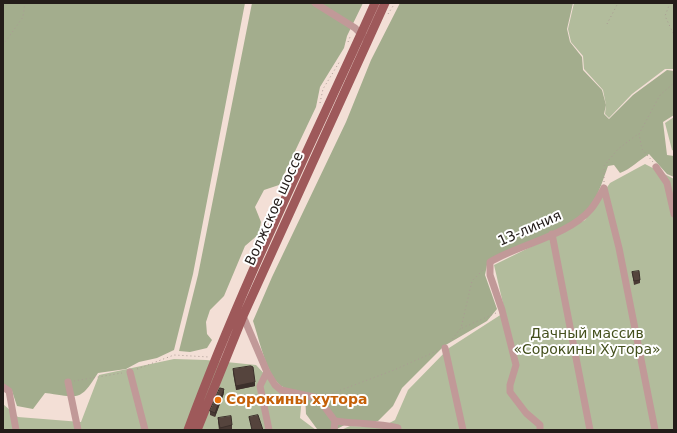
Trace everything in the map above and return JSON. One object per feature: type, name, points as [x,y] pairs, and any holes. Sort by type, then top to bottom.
[{"type":"main road","name":"Волжское шоссе","points":[[200,429],[243,316],[364,37],[375,3]]},
{"type":"main road","name":"Волжское шоссе","points":[[188,430],[216,358],[258,260],[364,37],[385,3]]},
{"type":"lane","points":[[315,3],[333,13],[364,37]]},
{"type":"lane","points":[[656,167],[667,183],[674,214]]},
{"type":"lane","points":[[604,188],[620,248],[656,430]]},
{"type":"lane","name":"13-линия","points":[[540,430],[540,425],[526,413],[510,392],[510,385],[516,365],[502,310],[490,276],[490,262],[503,254],[573,224],[590,210],[604,188]]},
{"type":"lane","points":[[552,234],[590,430]]},
{"type":"lane","points":[[243,316],[267,372],[275,385],[281,390],[318,398],[335,421],[334,430]]},
{"type":"lane","points":[[445,348],[463,430]]},
{"type":"lane","points":[[130,372],[146,430]]},
{"type":"lane","points":[[267,372],[260,386],[269,430]]},
{"type":"lane","points":[[68,382],[78,430]]},
{"type":"lane","points":[[3,386],[9,391],[16,430]]},
{"type":"lane","points":[[335,421],[355,424],[385,425],[398,428],[398,430]]},
{"type":"path","points":[[3,45],[23,16],[25,3]]},
{"type":"path","points":[[607,24],[618,3]]},
{"type":"path","points":[[670,3],[665,16],[674,35]]},
{"type":"path","points":[[604,188],[604,166],[618,149],[639,134],[660,95],[674,83]]},
{"type":"path","points":[[639,134],[642,149],[656,167]]},
{"type":"path","points":[[318,398],[394,370],[445,348],[461,328],[472,281],[490,262]]},
{"type":"path","points":[[461,328],[502,310]]},
{"type":"path","points":[[68,382],[130,372],[174,355],[216,358]]},
{"type":"green space","points":[[3,3],[245,3],[193,274],[174,350],[157,358],[139,362],[126,369],[98,373],[92,383],[82,394],[77,396],[45,393],[33,409],[17,406],[12,391],[3,385]]},
{"type":"green space","points":[[252,3],[363,3],[347,36],[344,48],[320,87],[316,107],[279,185],[264,190],[255,207],[261,222],[259,234],[245,246],[224,296],[210,310],[206,322],[207,334],[212,340],[207,348],[190,352],[179,351],[198,275]]},
{"type":"green space","points":[[400,3],[573,3],[567,29],[570,42],[582,57],[583,70],[602,90],[606,105],[604,114],[609,119],[633,95],[667,70],[674,71],[674,115],[663,122],[667,155],[674,156],[674,177],[667,174],[649,154],[620,173],[614,165],[608,166],[594,201],[583,215],[558,230],[488,260],[485,275],[497,309],[487,321],[444,346],[402,388],[393,406],[378,421],[352,421],[335,430],[317,429],[306,414],[305,393],[283,387],[277,383],[272,376],[264,357],[253,321],[272,277],[346,122],[371,60]]},
{"type":"green space","points":[[574,3],[674,3],[674,69],[665,69],[632,94],[609,118],[605,114],[606,105],[603,90],[584,69],[583,56],[571,42],[568,29]]},
{"type":"green space","points":[[674,117],[674,151],[672,150],[665,123]]},
{"type":"green space","name":"Дачный массив «Сорокины Хутора»","points":[[645,164],[674,179],[674,430],[341,430],[350,426],[382,427],[395,420],[408,390],[449,348],[505,312],[494,265],[585,220],[610,183]]},
{"type":"green space","points":[[174,359],[206,360],[256,365],[282,393],[302,397],[300,418],[316,430],[3,430],[3,404],[18,417],[81,422],[99,375]]},
{"type":"building","points":[[639,271],[640,280],[634,281],[632,272]]},
{"type":"building","points":[[253,367],[255,382],[236,386],[233,369]]},
{"type":"building","points":[[220,388],[224,389],[215,413],[210,411]]},
{"type":"building","points":[[258,415],[263,430],[252,430],[249,417]]},
{"type":"building","points":[[231,416],[232,425],[220,428],[218,418]]},
{"type":"place","name":"Сорокины хутора","points":[[218,400]]}]
